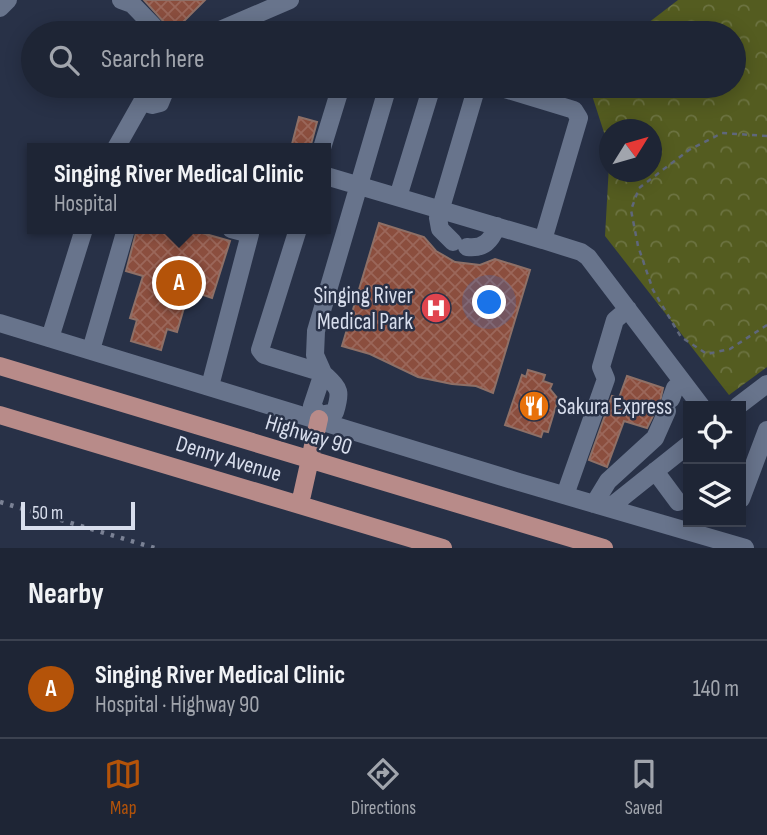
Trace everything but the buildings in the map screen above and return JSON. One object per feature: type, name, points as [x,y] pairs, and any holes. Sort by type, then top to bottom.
[{"type":"main road","name":"Highway 90","points":[[0,366],[604,548]]},
{"type":"main road","name":"Denny Avenue","points":[[0,415],[443,548]]},
{"type":"main road","points":[[300,505],[320,417]]},
{"type":"street","points":[[0,8],[8,0]]},
{"type":"street","points":[[121,0],[132,4],[148,21]]},
{"type":"street","points":[[240,21],[290,0]]},
{"type":"street","points":[[119,143],[142,102],[152,105],[160,103],[162,98]]},
{"type":"street","points":[[324,143],[337,98]]},
{"type":"street","points":[[320,417],[335,412],[340,395],[339,389],[323,373],[315,355],[316,331],[385,98]]},
{"type":"street","points":[[398,197],[428,98]]},
{"type":"street","points":[[473,98],[438,218],[440,229],[460,244],[481,247],[492,238],[496,226]]},
{"type":"street","points":[[534,98],[574,110],[579,118],[542,240]]},
{"type":"street","points":[[331,178],[585,254],[697,401]]},
{"type":"street","points":[[50,338],[82,234]]},
{"type":"street","points":[[92,350],[125,234]]},
{"type":"street","points":[[210,386],[250,234]]},
{"type":"street","points":[[296,234],[260,350],[264,355],[323,373]]},
{"type":"street","points":[[565,495],[606,379],[601,366],[615,320],[628,309]]},
{"type":"street","points":[[0,323],[320,417],[565,495],[745,548]]},
{"type":"street","points":[[602,506],[608,481],[655,438],[675,388],[682,381]]},
{"type":"street","points":[[745,401],[767,384]]},
{"type":"street","points":[[746,486],[767,430]]},
{"type":"street","points":[[602,506],[683,449]]},
{"type":"street","points":[[655,471],[683,503],[671,526]]},
{"type":"path","points":[[767,136],[722,133],[689,150],[639,188],[631,210],[638,246],[653,290],[681,337],[707,354],[730,349],[767,325]]},
{"type":"green space","points":[[678,0],[767,0],[767,367],[729,395],[605,236],[608,182],[662,182],[662,119],[600,119],[593,98],[746,98],[746,21],[651,21]]},
{"type":"railway","points":[[0,502],[155,548]]},
{"type":"place","name":"Singing River Medical Clinic","points":[[179,283]]},
{"type":"place","name":"Singing River Medical Park","points":[[436,308]]},
{"type":"place","name":"Sakura Express","points":[[534,406]]}]
